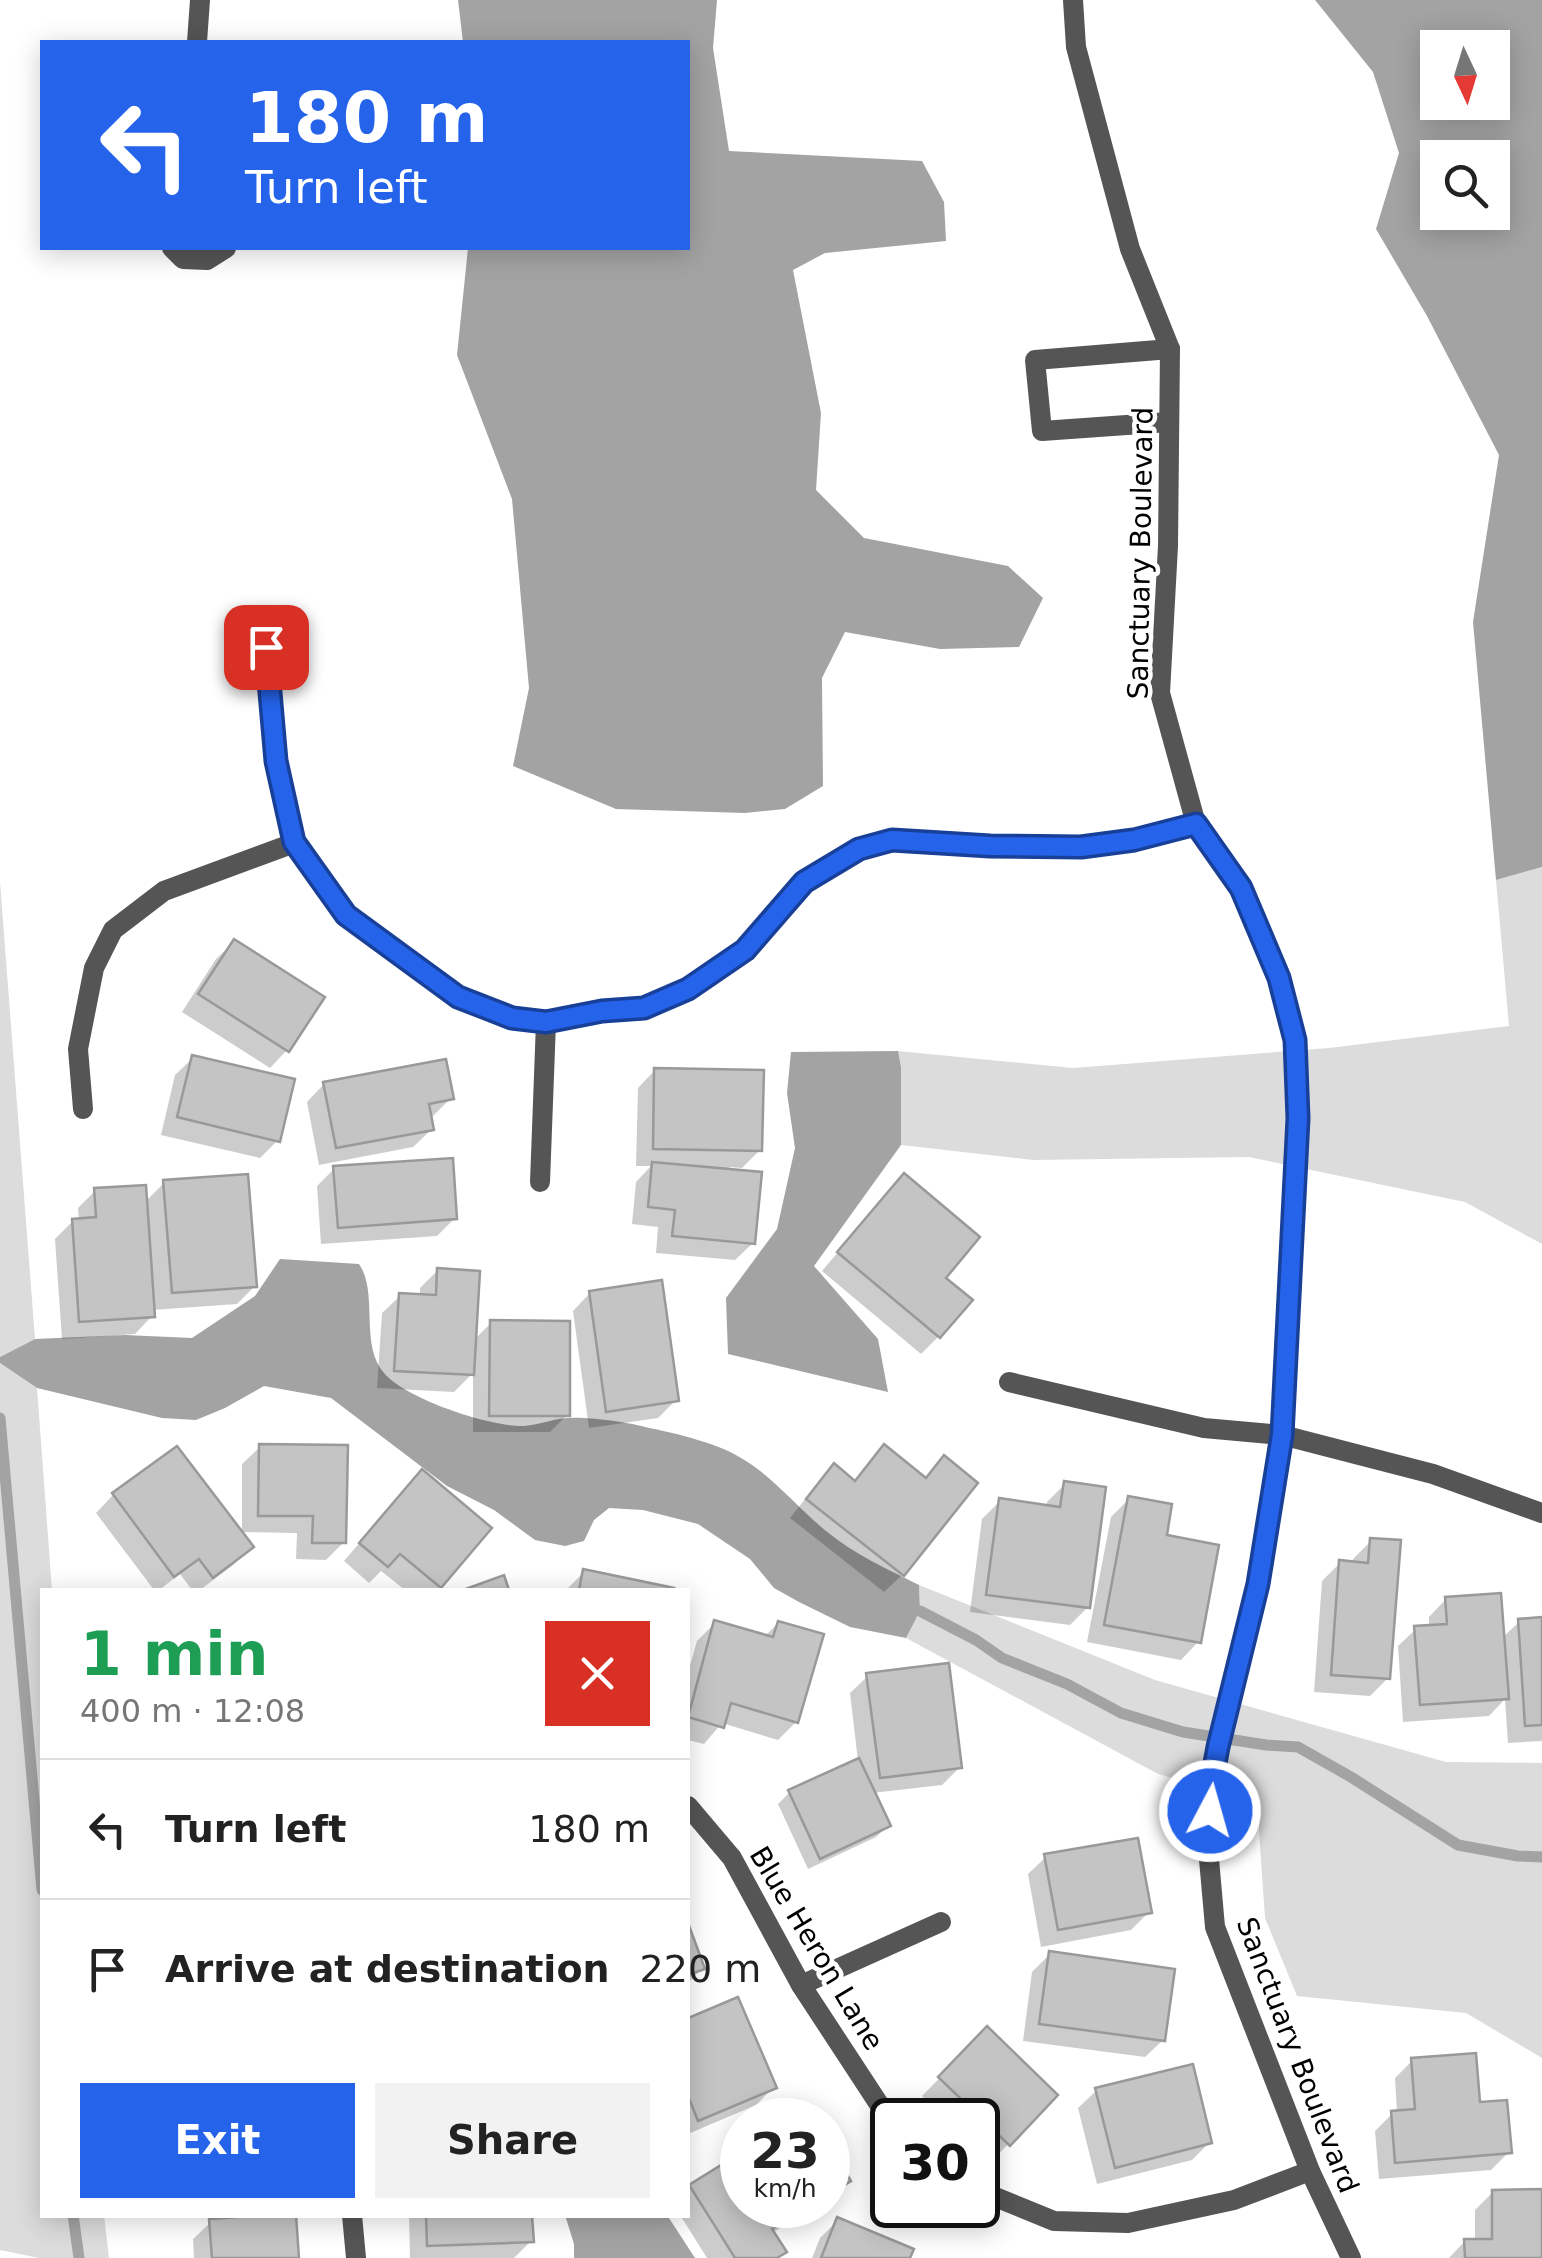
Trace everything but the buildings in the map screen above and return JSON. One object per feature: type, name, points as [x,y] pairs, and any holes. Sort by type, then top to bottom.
[{"type":"street","points":[[196,40],[200,0]]},
{"type":"street","name":"Sanctuary Boulevard","points":[[1073,0],[1076,47],[1130,249],[1170,349],[1168,546],[1160,693],[1196,824],[1241,888],[1279,978],[1295,1040],[1298,1118],[1282,1435],[1258,1584],[1213,1774],[1208,1848],[1215,1927],[1310,2171],[1351,2258]]},
{"type":"street","points":[[174,250],[183,259],[206,260],[223,250]]},
{"type":"street","points":[[1169,422],[1042,431],[1034,360],[1170,349]]},
{"type":"street","points":[[266,647],[276,761],[294,842],[346,915],[458,997],[512,1018],[546,1022],[644,1008],[688,989],[745,950],[804,882],[859,849],[892,840],[1081,847],[1134,840],[1196,824]]},
{"type":"street","points":[[84,1109],[78,1049],[94,968],[113,930],[164,891],[294,842]]},
{"type":"street","points":[[540,1182],[546,1022]]},
{"type":"street","points":[[1009,1382],[1204,1428],[1282,1435],[1433,1474],[1542,1513]]},
{"type":"street","name":"Blue Heron Lane","points":[[690,1808],[732,1858],[801,1985],[875,2098]]},
{"type":"street","points":[[801,1985],[941,1922]]},
{"type":"street","points":[[1000,2199],[1054,2221],[1128,2222],[1234,2200],[1310,2171]]},
{"type":"street","points":[[352,2218],[356,2258]]},
{"type":"shaded area","points":[[458,0],[717,0],[713,48],[729,151],[922,161],[944,202],[946,241],[825,253],[793,270],[821,413],[816,490],[864,538],[1008,566],[1043,598],[1019,647],[940,649],[845,632],[822,678],[823,786],[785,809],[745,813],[616,809],[513,766],[529,688],[512,499],[457,355],[468,250],[690,250],[690,40],[463,40]]},
{"type":"shaded area","points":[[1315,0],[1542,0],[1542,867],[1496,880],[1473,622],[1499,455],[1427,316],[1376,229],[1399,153],[1373,72]]},
{"type":"shaded area","points":[[1542,867],[1542,1244],[1465,1202],[1249,1157],[1033,1160],[901,1145],[898,1051],[1073,1068],[1329,1048],[1509,1026],[1496,880]]},
{"type":"shaded area","points":[[0,882],[35,1339],[0,1357]]},
{"type":"shaded area","points":[[898,1051],[901,1145],[814,1266],[878,1339],[888,1392],[728,1354],[726,1298],[777,1229],[795,1148],[787,1093],[791,1052]]},
{"type":"shaded area","points":[[280,1259],[359,1264],[368,1289],[370,1333],[377,1361],[395,1383],[429,1401],[471,1417],[509,1425],[570,1418],[628,1423],[698,1440],[736,1455],[837,1539],[919,1585],[920,1611],[906,1638],[850,1627],[799,1602],[774,1588],[750,1559],[698,1524],[643,1510],[609,1508],[594,1520],[584,1541],[565,1546],[535,1540],[494,1510],[447,1486],[331,1398],[264,1386],[196,1420],[162,1418],[37,1388],[0,1363],[0,1357],[35,1339],[125,1335],[192,1338],[255,1296]]},
{"type":"shaded area","points":[[0,1363],[37,1388],[52,1588],[40,1588],[40,2218],[104,2218],[109,2258],[39,2258],[0,2250]]},
{"type":"shaded area","points":[[919,1585],[1155,1680],[1446,1762],[1542,1763],[1542,2058],[1466,2013],[1297,1996],[1265,1918],[1257,1802],[1158,1774],[906,1638],[920,1611]]},
{"type":"shaded area","points":[[566,2218],[669,2218],[695,2258],[574,2258]]},
{"type":"waterway","points":[[0,1418],[40,1868]]},
{"type":"waterway","points":[[920,1611],[1002,1658],[1067,1684],[1121,1713],[1183,1732],[1298,1747],[1458,1845],[1542,1857]]},
{"type":"waterway","points":[[73,2218],[79,2258]]},
{"type":"route","points":[[266,647],[276,761],[294,842],[346,915],[458,997],[512,1018],[546,1022],[644,1008],[688,989],[745,950],[804,882],[859,849],[892,840],[1081,847],[1134,840],[1196,824],[1241,888],[1279,978],[1295,1040],[1298,1118],[1282,1435],[1258,1584],[1218,1747],[1210,1811]]}]
